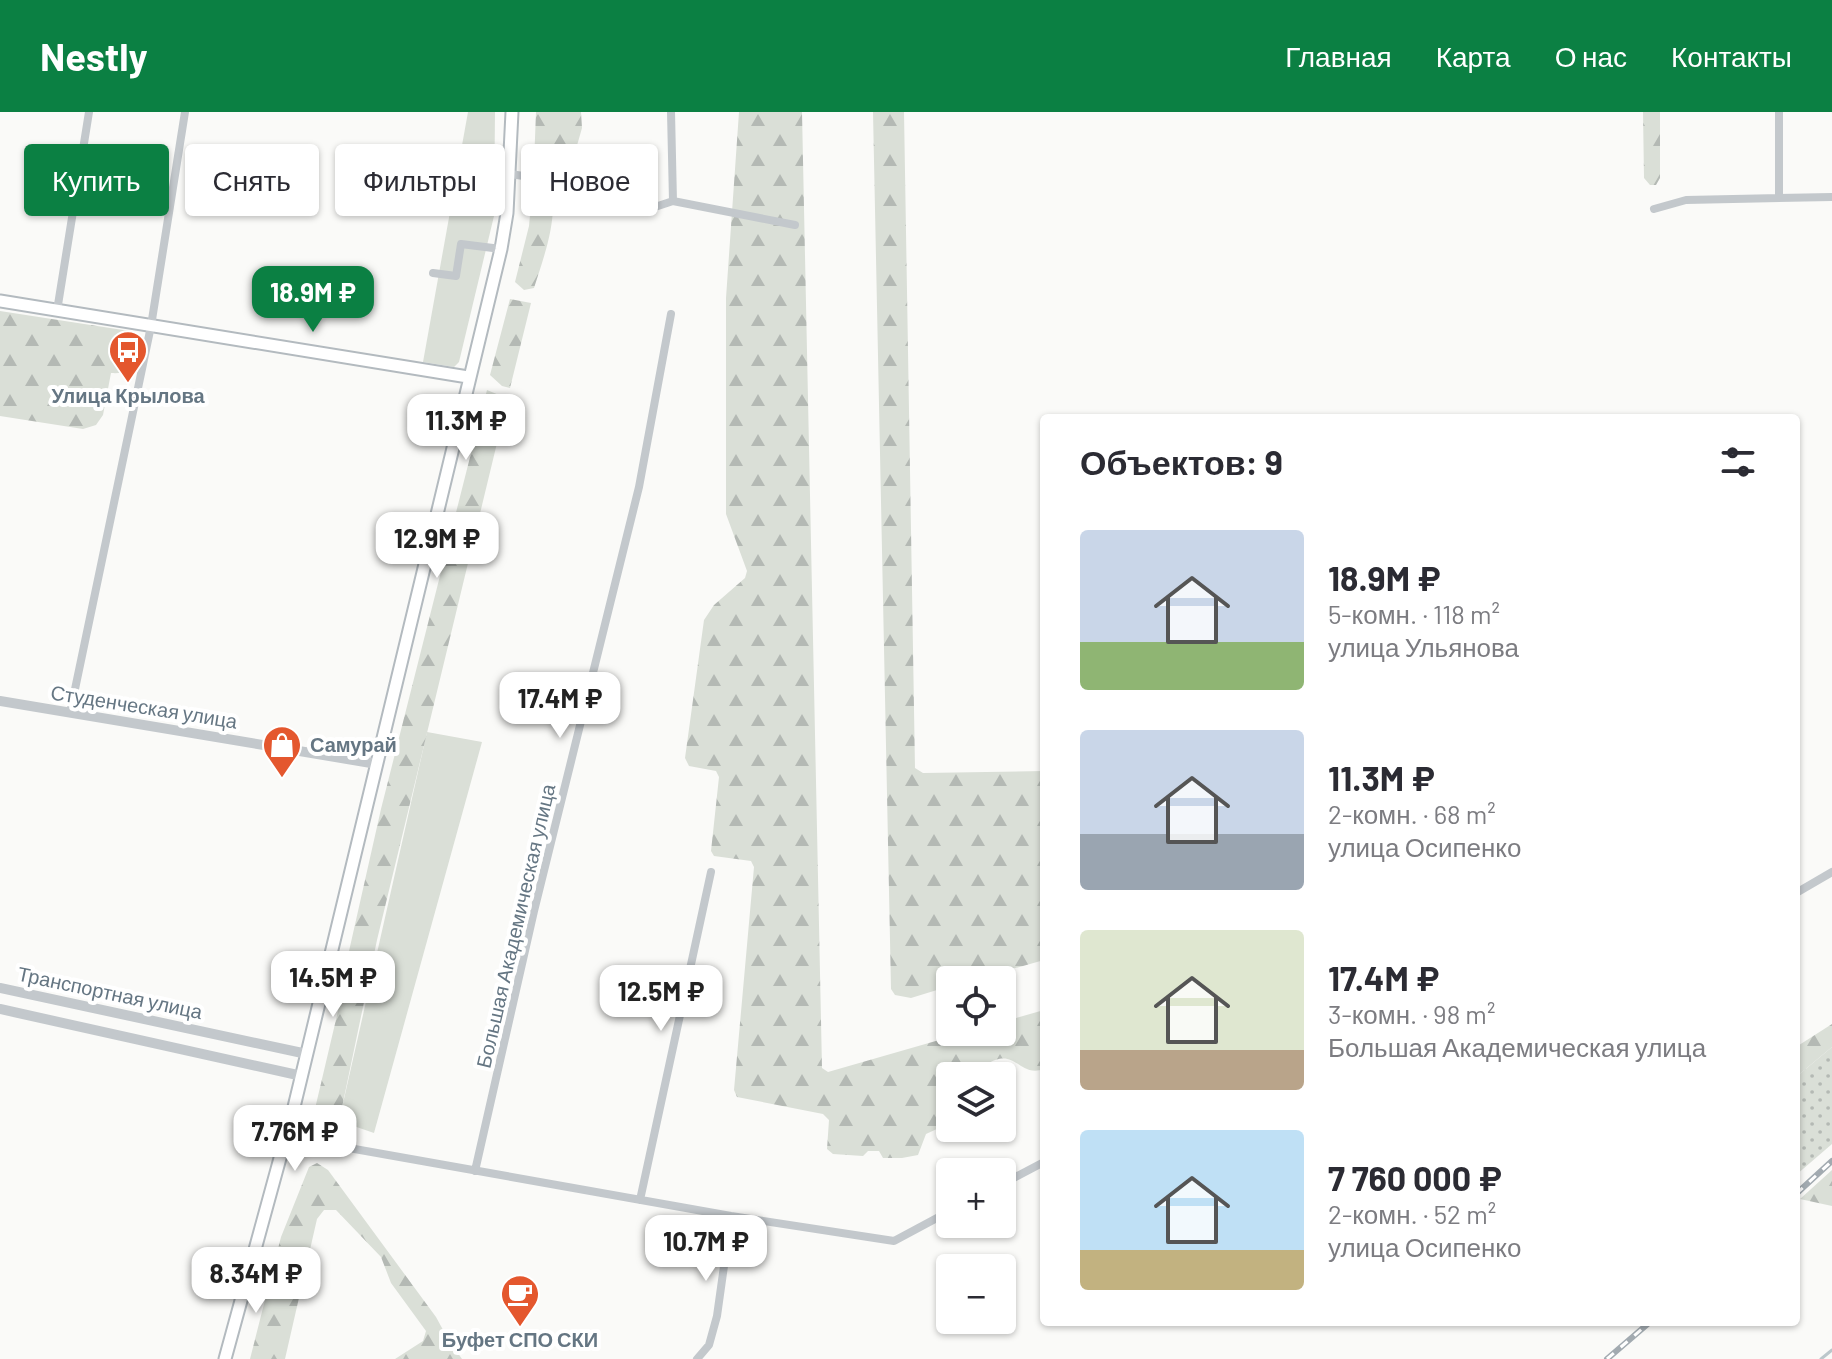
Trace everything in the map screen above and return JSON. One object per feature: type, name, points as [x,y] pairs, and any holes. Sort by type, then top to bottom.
[{"type":"main road","points":[[225,1359],[287,1137],[501,249],[507,213],[512,112]]},
{"type":"main road","points":[[0,301],[468,377]]},
{"type":"street","points":[[57,311],[89,112]]},
{"type":"street","points":[[70,713],[151,326],[185,112]]},
{"type":"street","points":[[671,112],[673,201]]},
{"type":"street","points":[[1779,112],[1779,198]]},
{"type":"street","points":[[510,174],[551,180],[575,197],[606,207],[655,207],[673,201],[795,225]]},
{"type":"street","points":[[1654,209],[1686,200],[1832,197]]},
{"type":"street","points":[[433,273],[456,276],[461,244],[501,249]]},
{"type":"street","name":"Большая Академическая улица","points":[[475,1171],[538,896],[639,487],[671,314]]},
{"type":"street","name":"Студенческая улица","points":[[0,701],[377,764]]},
{"type":"street","points":[[640,1200],[711,872]]},
{"type":"street","points":[[1800,891],[1832,872]]},
{"type":"street","name":"Транспортная улица","points":[[0,988],[307,1054]]},
{"type":"street","name":"Транспортная улица","points":[[0,1009],[302,1076]]},
{"type":"street","points":[[287,1137],[731,1216],[894,1241],[936,1218]]},
{"type":"street","points":[[1016,1177],[1040,1164]]},
{"type":"street","points":[[697,1359],[709,1345],[717,1316],[731,1216]]},
{"type":"green space","points":[[468,112],[495,112],[495,144],[462,144]]},
{"type":"green space","points":[[536,112],[581,112],[582,128],[577,144],[535,144]]},
{"type":"green space","points":[[739,112],[802,112],[822,1068],[828,1072],[936,1041],[936,1046],[1016,1046],[1016,1018],[1040,1011],[1040,1070],[1028,1069],[1004,1058],[991,1062],[936,1062],[936,1129],[926,1134],[918,1155],[883,1158],[879,1151],[868,1151],[863,1156],[833,1154],[827,1149],[829,1120],[823,1114],[737,1097],[734,1090],[754,867],[751,861],[714,856],[711,851],[719,777],[716,771],[689,766],[685,758],[704,620],[714,605],[745,578],[747,571],[726,514],[726,298]]},
{"type":"green space","points":[[873,112],[904,112],[915,768],[923,773],[1040,771],[1040,961],[1016,968],[936,966],[936,990],[911,998],[895,995],[891,989]]},
{"type":"green space","points":[[1643,112],[1660,112],[1660,178],[1656,185],[1650,185],[1644,178]]},
{"type":"green space","points":[[449,216],[494,216],[459,362],[454,367],[423,362]]},
{"type":"green space","points":[[530,216],[552,216],[534,288],[524,290],[515,282]]},
{"type":"green space","points":[[510,299],[531,303],[510,388],[502,386],[490,375]]},
{"type":"green space","points":[[0,311],[136,332],[143,356],[140,363],[129,371],[111,373],[103,415],[96,425],[83,429],[0,416]]},
{"type":"green space","points":[[487,390],[499,395],[505,410],[377,940],[336,1136],[310,1130],[342,994],[351,992],[358,966],[347,960],[381,809]]},
{"type":"green space","points":[[427,732],[482,742],[374,1133],[339,1121]]},
{"type":"green space","points":[[1832,1024],[1832,1047],[1800,1074],[1800,1044]]},
{"type":"green space","points":[[1832,1047],[1832,1144],[1800,1172],[1800,1074]]},
{"type":"green space","points":[[317,1163],[328,1170],[436,1317],[462,1359],[395,1359],[423,1341],[426,1331],[391,1283],[381,1257],[336,1210],[324,1210],[317,1219],[285,1359],[250,1359],[281,1237],[309,1167]]},
{"type":"green space","points":[[1832,1170],[1832,1206],[1800,1199]]},
{"type":"waterway","points":[[1821,1359],[1832,1350]]},
{"type":"railway","points":[[1800,1190],[1832,1161]]},
{"type":"railway","points":[[1607,1359],[1645,1326]]},
{"type":"place","name":"Улица Крылова","points":[[128,384]]},
{"type":"place","name":"Самурай","points":[[282,779]]},
{"type":"place","name":"Буфет СПО СКИ","points":[[520,1328]]}]
